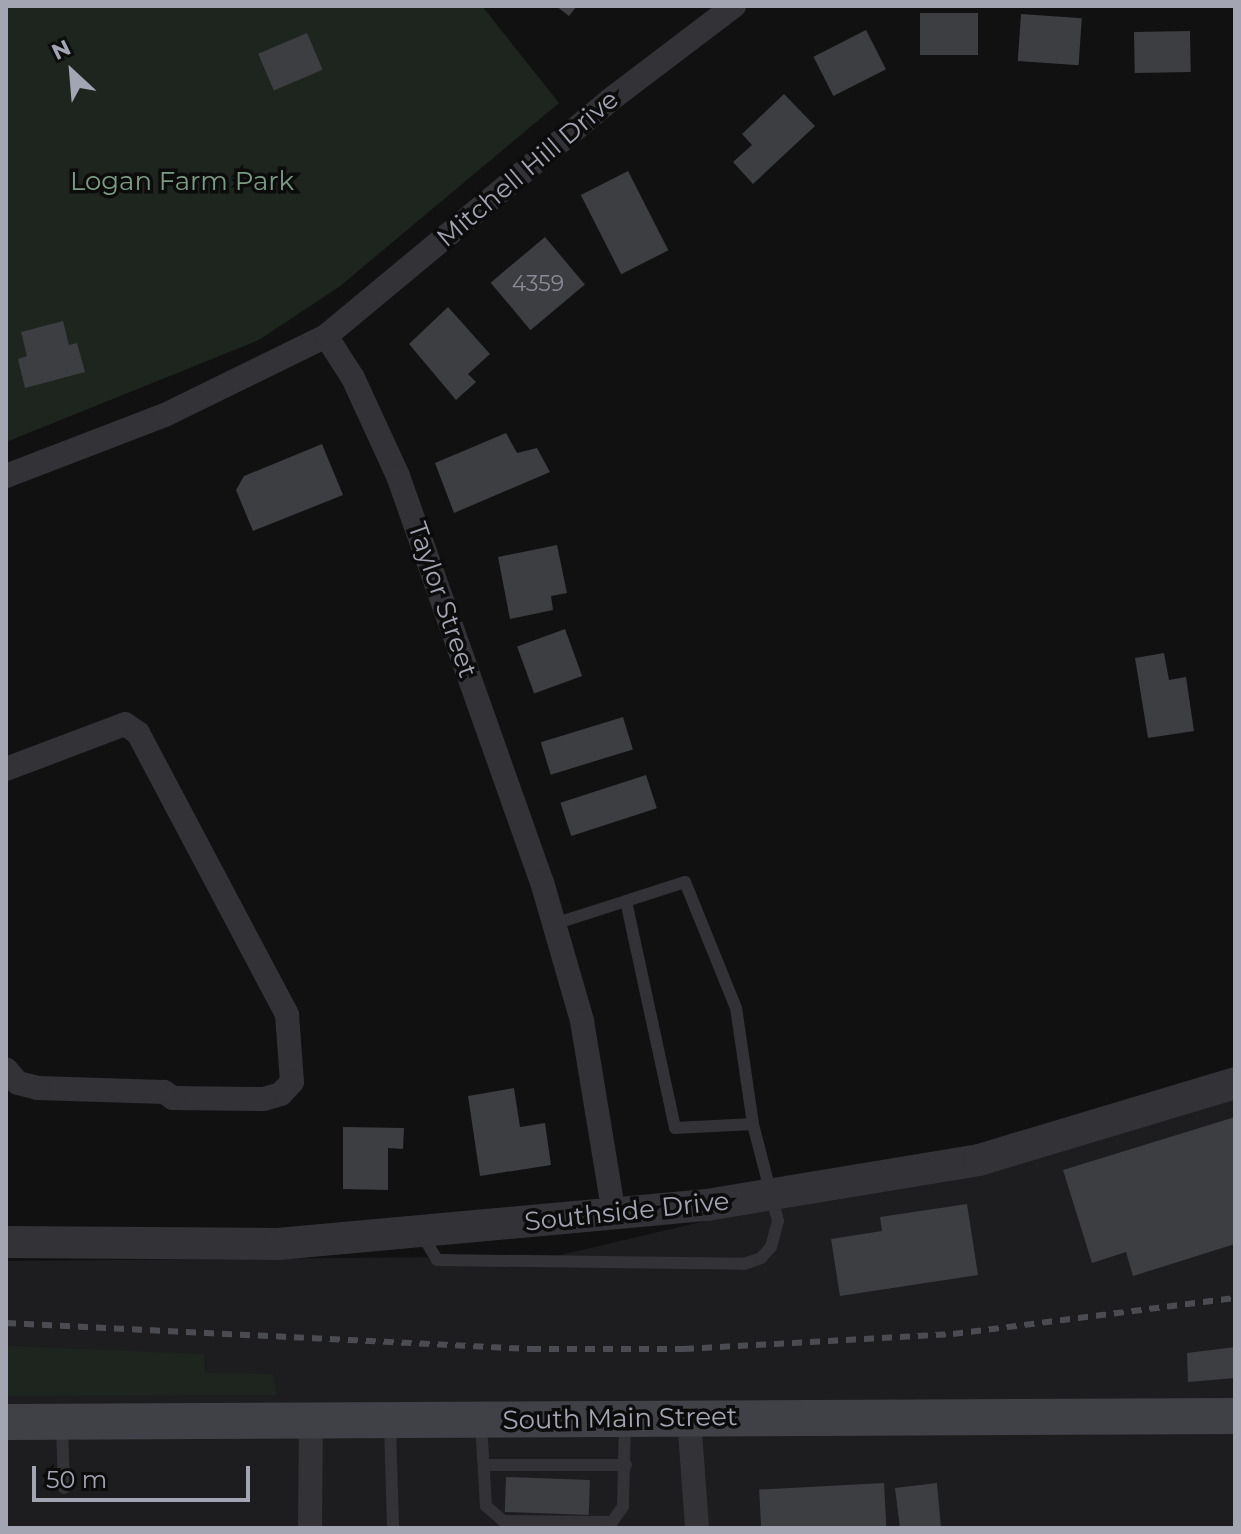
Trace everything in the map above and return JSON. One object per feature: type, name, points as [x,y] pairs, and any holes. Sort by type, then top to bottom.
[{"type":"main road","name":"South Main Street","points":[[6,1422],[1235,1416]]},
{"type":"street","name":"Mitchell Hill Drive","points":[[326,336],[610,100],[734,6]]},
{"type":"street","points":[[6,476],[165,415],[326,336]]},
{"type":"street","name":"Taylor Street","points":[[326,336],[353,378],[398,476],[554,924],[582,1021],[614,1214]]},
{"type":"street","points":[[6,769],[125,724],[138,733],[287,1015],[292,1082],[281,1094],[264,1099],[173,1098],[164,1092],[38,1088],[18,1083],[6,1069]]},
{"type":"street","name":"Southside Drive","points":[[6,1242],[278,1244],[420,1233],[772,1196],[979,1160],[1235,1083]]},
{"type":"street","points":[[689,1418],[697,1528]]},
{"type":"street","points":[[310,1528],[311,1422]]},
{"type":"lane","points":[[420,1233],[437,1260],[744,1264],[761,1258],[771,1247],[778,1221],[753,1124],[736,1008],[685,882],[554,924]]},
{"type":"lane","points":[[626,901],[675,1128],[753,1124]]},
{"type":"lane","points":[[481,1421],[486,1506],[503,1521],[612,1522],[623,1506],[626,1465],[624,1419]]},
{"type":"lane","points":[[390,1422],[393,1528]]},
{"type":"lane","points":[[62,1424],[64,1488]]},
{"type":"lane","points":[[484,1465],[626,1465]]},
{"type":"shaded area","points":[[1235,1074],[1235,1528],[6,1528],[6,1261],[556,1256],[1051,1140]]},
{"type":"green space","name":"Logan Farm Park","points":[[6,6],[482,6],[559,103],[339,287],[259,340],[6,442]]},
{"type":"green space","points":[[6,1346],[204,1354],[205,1373],[273,1374],[277,1395],[6,1396]]},
{"type":"building","points":[[556,6],[577,6],[569,16]]},
{"type":"building","points":[[920,13],[978,13],[978,55],[920,55]]},
{"type":"building","points":[[1021,14],[1082,18],[1079,65],[1018,61]]},
{"type":"building","points":[[866,30],[886,69],[833,96],[813,57]]},
{"type":"building","points":[[1190,31],[1191,72],[1135,73],[1134,32]]},
{"type":"building","points":[[307,33],[323,70],[274,91],[258,54]]},
{"type":"building","points":[[784,94],[815,126],[753,184],[733,162],[752,145],[742,134]]},
{"type":"building","points":[[628,171],[668,250],[621,274],[581,195]]},
{"type":"building","points":[[545,237],[585,284],[530,330],[491,283]]},
{"type":"building","points":[[448,307],[490,354],[468,374],[476,382],[456,400],[409,344]]},
{"type":"building","points":[[63,321],[69,345],[77,343],[85,372],[25,388],[18,359],[27,356],[21,332]]},
{"type":"building","points":[[506,433],[517,453],[537,448],[550,472],[454,513],[435,463]]},
{"type":"building","points":[[322,444],[343,495],[253,531],[236,490],[244,476]]},
{"type":"building","points":[[557,545],[567,593],[551,596],[553,610],[510,619],[498,557]]},
{"type":"building","points":[[565,629],[582,676],[534,693],[517,646]]},
{"type":"building","points":[[1164,653],[1169,680],[1186,677],[1194,731],[1148,738],[1135,658]]},
{"type":"building","points":[[623,717],[633,750],[551,775],[541,742]]},
{"type":"building","points":[[646,775],[657,808],[571,836],[560,803]]},
{"type":"building","points":[[514,1088],[520,1127],[545,1123],[551,1165],[480,1176],[468,1096]]},
{"type":"building","points":[[1235,1117],[1235,1244],[1133,1276],[1126,1252],[1092,1263],[1063,1170]]},
{"type":"building","points":[[343,1127],[404,1128],[403,1149],[388,1148],[388,1190],[343,1189]]},
{"type":"building","points":[[967,1204],[978,1275],[840,1296],[831,1239],[882,1231],[880,1217]]},
{"type":"building","points":[[1235,1347],[1235,1378],[1188,1382],[1187,1353]]},
{"type":"building","points":[[506,1477],[590,1480],[589,1515],[505,1512]]},
{"type":"building","points":[[884,1483],[886,1528],[761,1528],[759,1490]]},
{"type":"building","points":[[937,1483],[941,1528],[900,1528],[895,1488]]},
{"type":"railway","points":[[6,1323],[531,1349],[684,1349],[953,1334],[1235,1298]]}]
